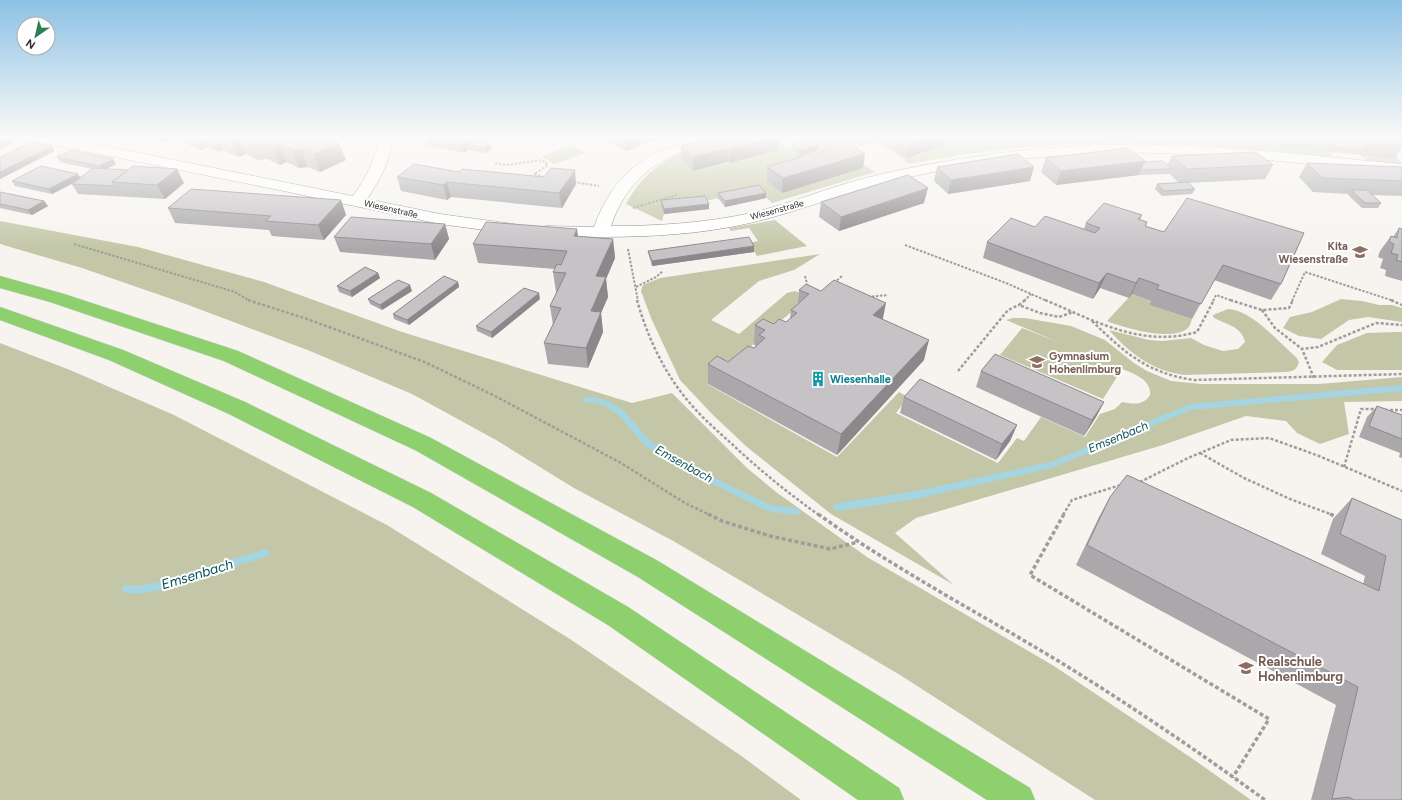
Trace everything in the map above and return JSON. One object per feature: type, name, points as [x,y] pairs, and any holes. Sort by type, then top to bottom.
[{"type":"highway","points":[[0,282],[57,298],[231,356],[423,444],[648,569],[1018,800]]},
{"type":"highway","points":[[0,313],[116,355],[237,408],[422,500],[618,616],[887,800]]},
{"type":"street","name":"Wiesenstraße","points":[[233,175],[357,201],[425,217],[476,225],[521,230],[600,231],[708,225],[736,220],[776,212],[894,175]]},
{"type":"street","points":[[357,201],[375,175]]},
{"type":"street","points":[[600,231],[608,212],[621,189],[633,175]]},
{"type":"path","points":[[538,175],[546,178]]},
{"type":"path","points":[[570,182],[621,189]]},
{"type":"path","points":[[608,212],[626,210],[677,195]]},
{"type":"path","points":[[627,230],[630,262],[641,316],[660,356],[679,391],[737,451],[767,477],[858,542],[1054,658],[1233,777],[1265,800]]},
{"type":"path","points":[[74,244],[235,292],[251,301],[427,363],[495,396],[614,459],[685,503],[722,521],[770,536],[830,550],[858,542]]},
{"type":"path","points":[[905,245],[1031,294],[1092,321],[1127,332],[1162,338],[1183,336],[1197,332],[1216,295],[1262,310],[1289,308],[1305,272],[1402,304]]},
{"type":"path","points":[[636,287],[663,272]]},
{"type":"path","points":[[805,276],[810,292]]},
{"type":"path","points":[[829,287],[842,276]]},
{"type":"path","points":[[958,371],[1008,310],[1018,305],[1031,294]]},
{"type":"path","points":[[865,297],[888,295]]},
{"type":"path","points":[[1018,305],[1040,313],[1059,317],[1074,312]]},
{"type":"path","points":[[1262,310],[1275,328],[1302,349],[1314,378]]},
{"type":"path","points":[[1092,321],[1125,352],[1154,370],[1178,378],[1194,380],[1314,378],[1402,374]]},
{"type":"path","points":[[1302,349],[1318,347],[1376,323],[1402,325]]},
{"type":"path","points":[[1344,467],[1361,409],[1402,410]]},
{"type":"path","points":[[1132,483],[1146,480],[1200,453],[1231,440],[1269,438],[1402,491]]},
{"type":"path","points":[[1200,453],[1244,478],[1290,499],[1343,519]]},
{"type":"path","points":[[1126,484],[1072,500],[1030,575],[1269,719],[1233,777]]},
{"type":"green space","points":[[648,175],[864,175],[772,203],[759,190],[705,201],[664,214],[662,221],[626,204],[637,186]]},
{"type":"green space","points":[[775,220],[807,246],[757,256],[749,243],[758,241],[749,228],[731,231],[729,228]]},
{"type":"green space","points":[[0,221],[138,247],[264,282],[402,332],[632,403],[672,393],[747,468],[776,492],[867,557],[1054,666],[1193,759],[1251,800],[1095,800],[900,675],[675,542],[574,488],[496,440],[412,394],[310,351],[183,303],[82,268],[0,244]]},
{"type":"green space","points":[[820,254],[794,270],[759,281],[711,320],[739,334],[787,293],[795,291],[800,293],[803,302],[707,384],[837,457],[899,392],[908,397],[896,413],[998,463],[1017,438],[1024,441],[1041,417],[1085,437],[1100,414],[1115,409],[1122,402],[1134,404],[1141,403],[1150,395],[1150,390],[1145,381],[1122,369],[1103,399],[1000,355],[1022,328],[1058,342],[1006,320],[1013,318],[1025,318],[1071,326],[1105,340],[1134,363],[1147,371],[1171,381],[1201,384],[1319,384],[1402,377],[1402,401],[1344,402],[1349,434],[1320,444],[1297,433],[1286,421],[1246,416],[1163,445],[916,518],[895,533],[954,585],[831,514],[747,447],[713,415],[680,380],[651,318],[641,291],[643,285],[660,278]]},
{"type":"green space","points":[[1132,294],[1151,301],[1149,305],[1192,319],[1188,328],[1181,332],[1160,334],[1136,330],[1107,321]]},
{"type":"green space","points":[[1341,299],[1362,301],[1379,305],[1392,305],[1402,308],[1402,322],[1368,317],[1349,320],[1321,339],[1299,336],[1283,328],[1290,317],[1312,312]]},
{"type":"green space","points":[[1228,309],[1246,315],[1264,328],[1296,357],[1299,362],[1296,368],[1287,372],[1184,375],[1173,373],[1162,370],[1142,360],[1109,330],[1149,340],[1162,341],[1191,338],[1204,345],[1223,351],[1238,349],[1245,342],[1240,332],[1232,326],[1213,317],[1213,315]]},
{"type":"green space","points":[[1402,332],[1402,370],[1337,370],[1322,362],[1337,345],[1367,333]]},
{"type":"green space","points":[[0,343],[70,370],[174,415],[387,525],[570,639],[740,755],[801,800],[0,800]]},
{"type":"building","points":[[23,175],[75,175],[49,189],[12,181]]},
{"type":"building","points":[[83,175],[121,175],[112,182],[115,186],[72,184]]},
{"type":"building","points":[[121,175],[169,175],[157,185],[112,182]]},
{"type":"building","points":[[399,175],[527,175],[544,177],[545,175],[571,175],[559,193],[447,182],[443,185],[397,177]]},
{"type":"building","points":[[779,175],[792,175],[783,178]]},
{"type":"building","points":[[907,175],[928,188],[841,217],[821,202]]},
{"type":"building","points":[[946,175],[981,175],[951,180]]},
{"type":"building","points":[[1319,175],[1402,175],[1402,181],[1322,178]]},
{"type":"building","points":[[1187,182],[1195,189],[1164,191],[1157,184]]},
{"type":"building","points":[[759,185],[766,193],[725,201],[718,193]]},
{"type":"building","points":[[191,189],[341,200],[318,225],[265,221],[271,216],[168,208]]},
{"type":"building","points":[[1351,190],[1367,190],[1381,203],[1365,203]]},
{"type":"building","points":[[0,192],[44,201],[28,210],[0,204]]},
{"type":"building","points":[[705,196],[709,204],[664,209],[661,200]]},
{"type":"building","points":[[1187,198],[1304,233],[1281,284],[1223,265],[1201,304],[1157,289],[1159,285],[1139,278],[1136,283],[1107,273],[1099,283],[987,242],[1011,218],[1035,227],[1045,216],[1095,233],[1100,228],[1086,223],[1104,203],[1142,215],[1138,219],[1147,222],[1145,226],[1164,232]]},
{"type":"building","points":[[351,217],[445,224],[431,244],[334,237]]},
{"type":"building","points":[[486,222],[577,229],[574,236],[613,239],[596,276],[606,277],[591,311],[601,312],[586,348],[544,343],[561,308],[550,306],[566,273],[553,272],[557,264],[561,265],[567,251],[473,244]]},
{"type":"building","points":[[1399,228],[1402,229],[1402,262],[1396,260],[1398,255],[1391,253],[1394,244],[1389,242],[1391,236],[1397,238]]},
{"type":"building","points":[[749,237],[754,246],[652,261],[648,251]]},
{"type":"building","points":[[365,267],[378,273],[350,291],[337,286]]},
{"type":"building","points":[[444,276],[458,282],[407,320],[393,314]]},
{"type":"building","points":[[398,280],[410,285],[380,305],[368,299]]},
{"type":"building","name":"Wiesenhalle","points":[[834,280],[886,303],[873,315],[929,340],[841,434],[708,364],[717,356],[728,362],[748,346],[754,348],[765,338],[759,335],[765,330],[755,325],[763,319],[774,324],[779,319],[786,322],[797,313],[791,310],[809,294],[799,290],[806,284],[821,291]]},
{"type":"building","points":[[524,288],[539,293],[491,332],[476,326]]},
{"type":"building","points":[[995,354],[1104,402],[1092,420],[981,371]]},
{"type":"building","points":[[920,379],[1017,425],[1002,444],[904,397]]},
{"type":"building","points":[[1377,406],[1402,415],[1402,439],[1369,426]]},
{"type":"building","name":"Realschule Hohenlimburg","points":[[1127,475],[1379,591],[1386,556],[1340,534],[1352,498],[1402,520],[1402,800],[1354,800],[1349,797],[1332,799],[1358,687],[1087,545],[1110,497]]},
{"type":"waterway","name":"Emsenbach","points":[[838,507],[916,495],[1052,465],[1190,407],[1402,388]]},
{"type":"waterway","name":"Emsenbach","points":[[586,400],[595,400],[608,404],[621,413],[648,444],[714,481],[770,508],[795,511]]},
{"type":"waterway","name":"Emsenbach","points":[[127,589],[138,590],[156,587],[265,553]]},
{"type":"place","name":"Kita Wiesenstraße","points":[[1360,252]]},
{"type":"place","name":"Gymnasium Hohenlimburg","points":[[1037,362]]},
{"type":"place","name":"Wiesenhalle","points":[[818,379]]},
{"type":"place","name":"Realschule Hohenlimburg","points":[[1246,668]]}]
